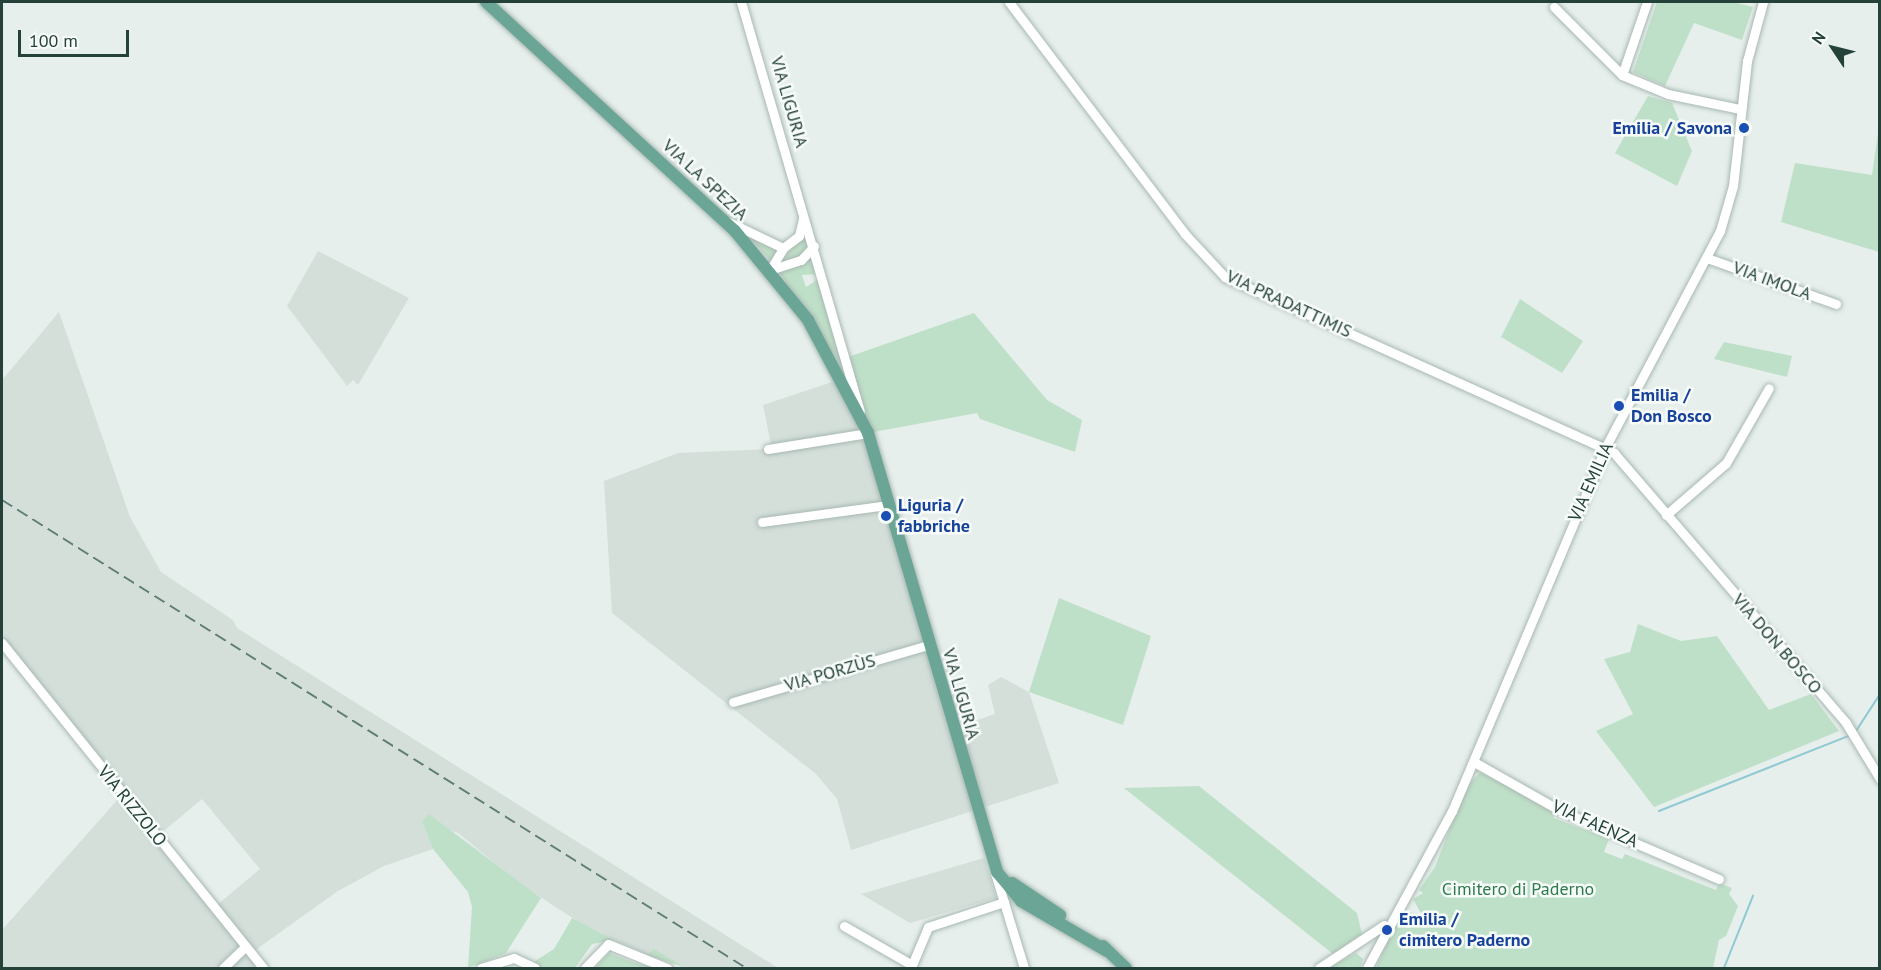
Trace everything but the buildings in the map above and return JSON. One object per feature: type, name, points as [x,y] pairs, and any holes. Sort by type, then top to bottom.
[{"type":"main road","name":"VIA LA SPEZIA","points":[[486,2],[719,216],[770,270],[808,320],[862,417]]},
{"type":"main road","name":"VIA LIGURIA","points":[[862,417],[992,862],[1012,890]]},
{"type":"main road","points":[[1012,890],[1107,951],[1126,969]]},
{"type":"street","name":"VIA LIGURIA","points":[[741,2],[862,417]]},
{"type":"street","name":"VIA PRADATTIMIS","points":[[1009,2],[1185,234],[1225,277],[1605,448]]},
{"type":"street","points":[[1622,75],[1647,2]]},
{"type":"street","name":"VIA EMILIA","points":[[1319,969],[1383,933],[1390,917],[1444,828],[1474,762],[1605,448],[1707,258],[1733,186],[1740,109],[1763,2]]},
{"type":"street","points":[[1554,7],[1622,75],[1668,94],[1740,109]]},
{"type":"street","points":[[770,270],[783,248],[799,236],[803,213]]},
{"type":"street","points":[[719,216],[783,248]]},
{"type":"street","points":[[770,270],[801,260],[814,246]]},
{"type":"street","name":"VIA IMOLA","points":[[1707,258],[1836,304]]},
{"type":"street","points":[[1666,515],[1726,464],[1769,388]]},
{"type":"street","points":[[768,449],[868,433]]},
{"type":"street","name":"VIA DON BOSCO","points":[[1605,448],[1850,728],[1880,778]]},
{"type":"street","points":[[762,522],[888,505]]},
{"type":"street","name":"VIA RIZZOLO","points":[[2,643],[263,969]]},
{"type":"street","name":"VIA PORZÙS","points":[[733,702],[928,645]]},
{"type":"street","name":"VIA FAENZA","points":[[1474,762],[1561,811],[1719,879]]},
{"type":"street","points":[[844,926],[912,965],[928,927],[1004,902],[1012,890]]},
{"type":"street","points":[[1010,921],[1012,890]]},
{"type":"street","points":[[1004,902],[1024,969]]},
{"type":"street","name":"VIA EMILIA","points":[[1365,942],[1390,917]]},
{"type":"street","points":[[1367,969],[1383,933]]},
{"type":"street","points":[[585,969],[608,944],[667,969]]},
{"type":"street","points":[[223,969],[245,947]]},
{"type":"street","points":[[481,969],[514,958],[535,969]]},
{"type":"shaded area","points":[[318,251],[409,298],[358,385],[353,380],[347,386],[287,306]]},
{"type":"shaded area","points":[[59,312],[130,517],[161,572],[233,620],[237,628],[778,968],[686,968],[653,948],[648,955],[588,928],[520,884],[458,833],[422,821],[433,849],[384,866],[338,891],[254,951],[217,905],[260,869],[202,799],[159,835],[2,642],[2,380]]},
{"type":"shaded area","points":[[838,380],[862,430],[948,730],[995,714],[988,685],[1001,677],[1029,692],[1059,783],[851,850],[837,799],[816,774],[612,613],[604,481],[678,453],[772,449],[763,405]]},
{"type":"shaded area","points":[[119,798],[258,968],[2,968],[2,930]]},
{"type":"shaded area","points":[[984,858],[996,898],[910,923],[861,894]]},
{"type":"green space","points":[[1657,2],[1733,2],[1753,7],[1742,40],[1694,23],[1665,86],[1633,72]]},
{"type":"green space","points":[[1648,96],[1672,103],[1692,151],[1677,186],[1615,153]]},
{"type":"green space","points":[[1879,126],[1879,252],[1781,222],[1795,163],[1872,175]]},
{"type":"green space","points":[[805,232],[810,246],[803,255],[779,264]]},
{"type":"green space","points":[[753,239],[779,251],[772,262],[753,241]]},
{"type":"green space","points":[[813,254],[818,274],[802,275],[806,287],[820,278],[848,375],[778,270]]},
{"type":"green space","points":[[1520,299],[1583,341],[1562,373],[1501,337]]},
{"type":"green space","points":[[974,313],[1047,400],[1082,420],[1075,452],[980,419],[977,413],[868,433],[848,357]]},
{"type":"green space","points":[[1724,342],[1792,356],[1787,377],[1714,359]]},
{"type":"green space","points":[[1059,598],[1151,636],[1123,725],[1029,692]]},
{"type":"green space","points":[[1638,624],[1681,641],[1717,636],[1769,710],[1811,694],[1839,731],[1654,807],[1596,731],[1633,714],[1604,659],[1630,652]]},
{"type":"green space","name":"Cimitero di Paderno","points":[[1480,772],[1553,811],[1554,818],[1609,839],[1604,852],[1622,859],[1625,854],[1716,890],[1719,883],[1732,888],[1729,894],[1738,906],[1726,936],[1719,940],[1713,968],[1376,968],[1395,924],[1409,912],[1422,915],[1413,899],[1423,893],[1419,890],[1435,867],[1465,789]]},
{"type":"green space","points":[[1199,786],[1357,913],[1362,934],[1333,954],[1124,788]]},
{"type":"green space","points":[[429,814],[541,898],[506,953],[468,968],[472,907],[468,892],[433,849],[422,821]]},
{"type":"green space","points":[[572,918],[614,940],[592,944],[575,968],[539,968],[535,961],[554,949]]},
{"type":"green space","points":[[653,948],[686,968],[648,955]]},
{"type":"green space","points":[[609,953],[635,963],[653,968],[595,968]]},
{"type":"green space","points":[[1356,953],[1363,959],[1360,968],[1329,968]]},
{"type":"waterway","points":[[1856,731],[1880,694]]},
{"type":"waterway","points":[[1659,811],[1851,735]]},
{"type":"waterway","points":[[1724,968],[1753,896]]},
{"type":"railway","points":[[2,500],[746,968]]},
{"type":"place","name":"Emilia / Savona","points":[[1744,128]]},
{"type":"place","name":"Emilia / Don Bosco","points":[[1619,406]]},
{"type":"place","name":"Liguria / fabbriche","points":[[886,516]]},
{"type":"place","name":"Emilia / cimitero Paderno","points":[[1387,930]]}]
